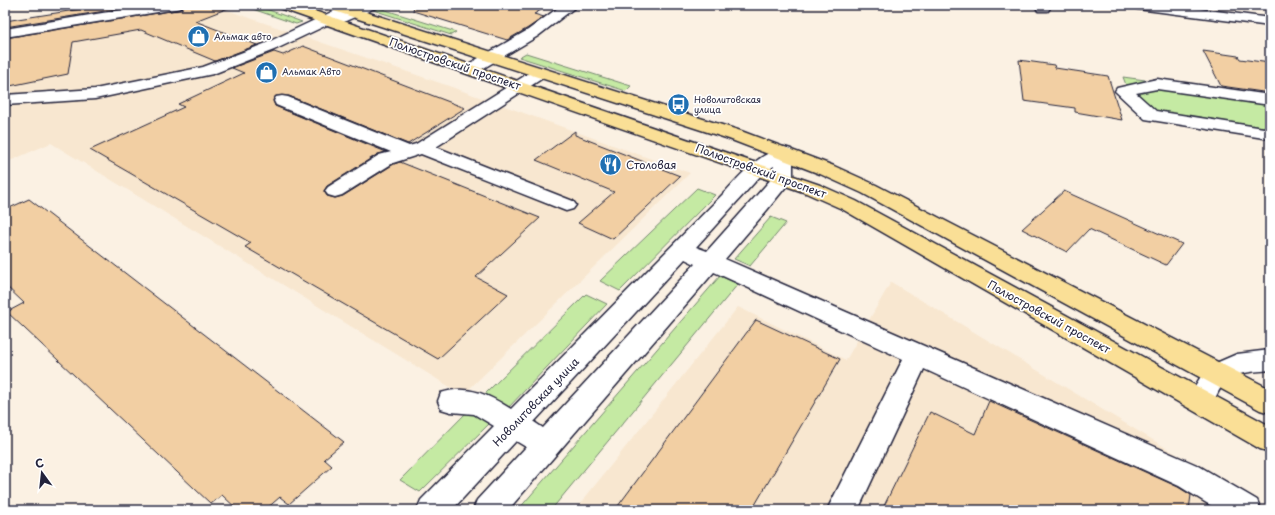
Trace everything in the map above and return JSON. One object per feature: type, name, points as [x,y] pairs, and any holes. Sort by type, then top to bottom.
[{"type":"main road","name":"Полюстровский проспект","points":[[284,5],[330,15],[471,69],[814,189],[849,205],[1270,440]]},
{"type":"main road","name":"Полюстровский проспект","points":[[330,15],[350,12],[735,135],[827,170],[869,189],[1270,402]]},
{"type":"street","points":[[5,33],[176,5]]},
{"type":"street","points":[[350,12],[370,5]]},
{"type":"street","points":[[471,69],[533,33],[571,5]]},
{"type":"street","points":[[1138,5],[1270,22]]},
{"type":"street","points":[[5,100],[95,94],[207,71],[269,47],[330,15]]},
{"type":"street","points":[[335,191],[386,159],[415,150],[540,73]]},
{"type":"street","points":[[1270,100],[1157,84],[1123,91],[1151,115],[1270,134]]},
{"type":"street","points":[[282,101],[566,205]]},
{"type":"street","points":[[488,510],[760,206],[783,178],[784,153]]},
{"type":"street","name":"Новолитовская улица","points":[[432,510],[682,249],[756,169],[784,153]]},
{"type":"street","points":[[682,249],[1189,476],[1246,510]]},
{"type":"street","points":[[842,510],[918,354]]},
{"type":"street","points":[[1199,400],[1216,374],[1237,364],[1270,360]]},
{"type":"street","points":[[451,401],[479,403],[547,445]]},
{"type":"shaded area","points":[[198,5],[212,5],[446,85],[690,173],[463,395],[51,143],[5,163],[5,37]]},
{"type":"shaded area","points":[[891,282],[1269,510],[575,510],[738,307],[846,360]]},
{"type":"green space","points":[[255,5],[302,22],[296,24],[244,6]]},
{"type":"green space","points":[[379,8],[456,32],[451,35],[373,10]]},
{"type":"green space","points":[[526,53],[631,86],[626,91],[519,57]]},
{"type":"green space","points":[[1123,77],[1270,97],[1270,128],[1135,108]]},
{"type":"green space","points":[[697,188],[715,195],[620,291],[600,281]]},
{"type":"green space","points":[[771,217],[786,223],[750,266],[734,259]]},
{"type":"green space","points":[[720,276],[738,284],[551,510],[518,510]]},
{"type":"green space","points":[[586,294],[607,304],[508,408],[485,394]]},
{"type":"green space","points":[[469,410],[490,423],[420,492],[400,480]]},
{"type":"building","points":[[107,5],[142,5],[5,27],[5,21]]},
{"type":"building","points":[[184,5],[231,5],[231,7],[195,21],[257,45],[215,61],[141,30],[73,42],[68,74],[5,87],[5,38],[182,9]]},
{"type":"building","points":[[414,5],[550,5],[534,14],[544,17],[507,40],[413,11]]},
{"type":"building","points":[[303,46],[465,108],[408,144],[289,96],[276,96],[273,100],[275,106],[386,152],[378,154],[327,186],[324,191],[327,196],[335,198],[343,196],[394,164],[400,162],[540,218],[476,277],[508,294],[438,359],[245,247],[251,243],[90,150],[184,107],[178,104],[244,73],[232,68],[274,52],[283,55]]},
{"type":"building","points":[[1203,51],[1238,56],[1240,59],[1270,63],[1270,93],[1221,86]]},
{"type":"building","points":[[1019,60],[1054,65],[1055,68],[1108,76],[1122,120],[1075,112],[1075,108],[1024,101]]},
{"type":"building","points":[[575,131],[575,135],[680,176],[613,239],[578,223],[614,192],[536,160]]},
{"type":"building","points":[[1064,191],[1182,244],[1166,265],[1089,229],[1067,252],[1022,229]]},
{"type":"building","points":[[29,199],[344,442],[324,459],[332,466],[289,504],[280,497],[265,510],[238,510],[222,495],[211,504],[7,312],[24,303],[5,285],[5,210]]},
{"type":"building","points":[[756,320],[840,359],[752,510],[615,510]]},
{"type":"building","points":[[989,401],[1178,487],[1191,495],[1189,510],[882,510],[930,412],[975,434]]},
{"type":"place","name":"Альмак авто","points":[[199,37]]},
{"type":"place","name":"Альмак Авто","points":[[267,72]]},
{"type":"place","name":"Новолитовская улица","points":[[678,105]]},
{"type":"place","name":"Столовая","points":[[611,165]]}]
